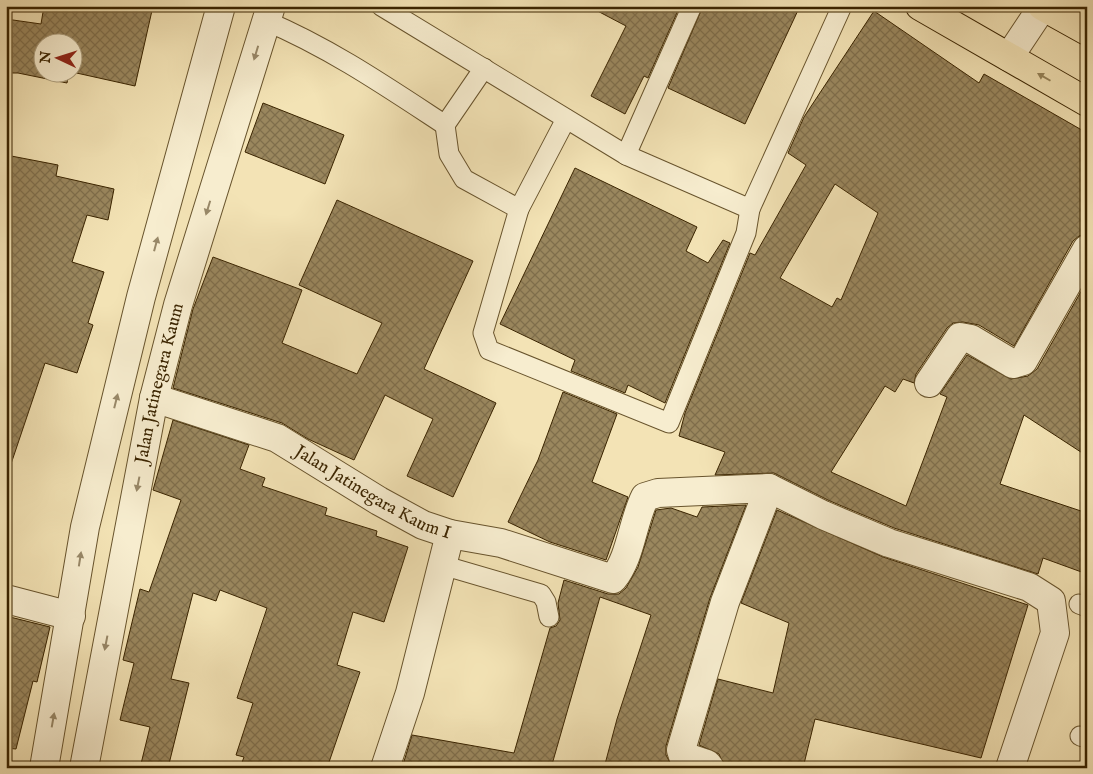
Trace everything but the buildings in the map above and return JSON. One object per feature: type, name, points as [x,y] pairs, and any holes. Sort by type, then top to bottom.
[{"type":"main road","points":[[920,6],[1087,102]]},
{"type":"main road","points":[[1043,6],[1079,21]]},
{"type":"street","points":[[44,768],[85,527],[141,298],[221,6]]},
{"type":"street","points":[[1009,57],[1043,6]]},
{"type":"street","name":"Jalan Jatinegara Kaum","points":[[84,768],[154,398],[178,305],[268,14]]},
{"type":"street","points":[[929,383],[960,338],[971,339],[1013,364],[1023,361],[1087,249]]},
{"type":"street","points":[[141,298],[178,305]]},
{"type":"street","name":"Jalan Jatinegara Kaum I","points":[[154,398],[277,438],[379,501],[423,525],[450,534],[410,693],[385,768]]},
{"type":"street","points":[[450,534],[501,543],[613,580],[620,570],[638,510],[645,497],[658,493],[769,488],[823,515],[889,543],[1029,587],[1051,601],[1055,633],[1010,768]]},
{"type":"street","points":[[710,768],[708,764],[683,756],[681,750],[725,602],[769,488]]},
{"type":"street","points":[[6,598],[70,616]]},
{"type":"lane","points":[[381,6],[626,156],[750,209]]},
{"type":"lane","points":[[626,156],[692,6]]},
{"type":"lane","points":[[566,120],[518,209],[483,333],[489,350],[669,423],[746,233],[750,209],[842,6]]},
{"type":"lane","points":[[268,14],[357,68],[445,125]]},
{"type":"lane","points":[[484,68],[445,125],[449,154],[464,179],[518,209]]},
{"type":"lane","points":[[442,565],[541,594],[546,602],[549,618]]}]
